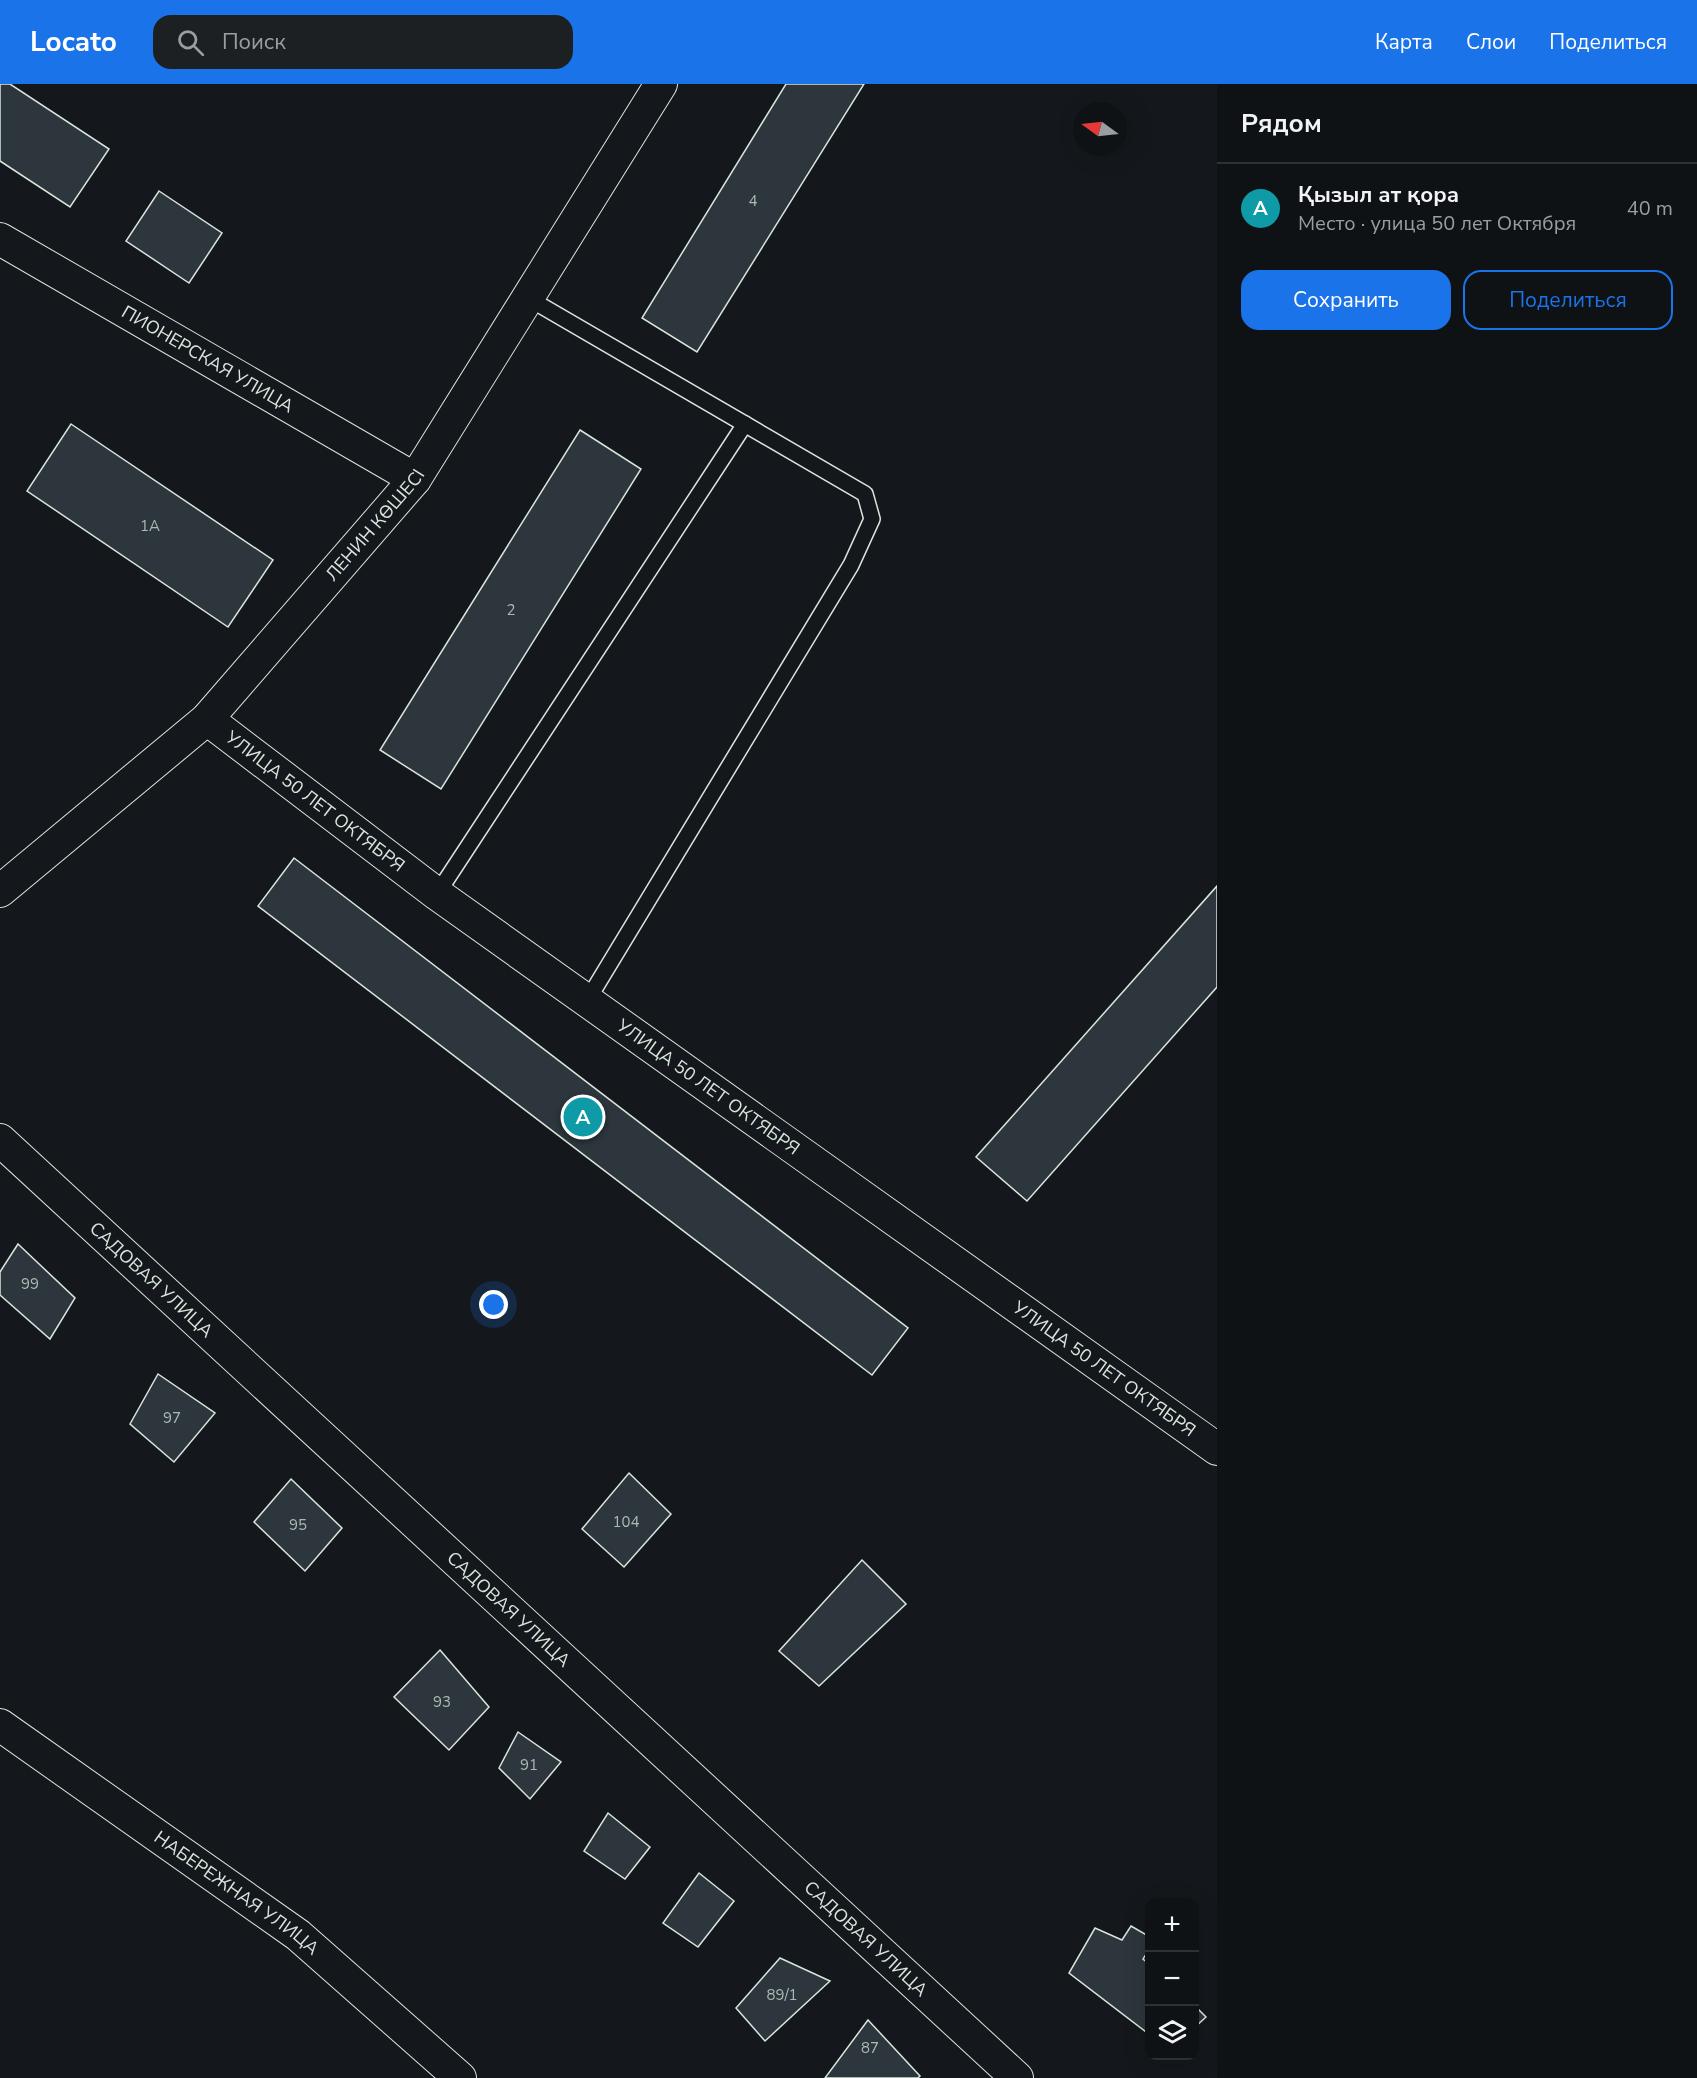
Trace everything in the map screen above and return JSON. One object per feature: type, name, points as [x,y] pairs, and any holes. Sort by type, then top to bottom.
[{"type":"street","name":"ЛЕНИН КӨШЕСІ","points":[[0,891],[207,719],[415,479],[661,84]]},
{"type":"street","name":"ПИОНЕРСКАЯ УЛИЦА","points":[[0,240],[415,479]]},
{"type":"street","name":"УЛИЦА 50 ЛЕТ ОКТЯБРЯ","points":[[207,719],[437,894],[1217,1449]]},
{"type":"street","name":"САДОВАЯ УЛИЦА","points":[[0,1140],[1017,2078]]},
{"type":"street","name":"НАБЕРЕЖНАЯ УЛИЦА","points":[[0,1725],[298,1935],[459,2078]]},
{"type":"lane","points":[[528,298],[865,494],[872,519],[851,565],[588,1001]]},
{"type":"lane","points":[[437,894],[745,424]]},
{"type":"building","points":[[0,84],[10,84],[109,149],[70,207],[0,161]]},
{"type":"building","points":[[786,84],[864,84],[697,352],[642,318]]},
{"type":"building","points":[[159,191],[222,233],[189,283],[126,241]]},
{"type":"building","points":[[71,424],[273,560],[228,627],[27,491]]},
{"type":"building","points":[[580,430],[641,469],[441,789],[380,750]]},
{"type":"building","points":[[294,858],[908,1328],[872,1375],[258,906]]},
{"type":"building","points":[[1217,886],[1217,987],[1027,1201],[976,1157]]},
{"type":"building","points":[[18,1244],[75,1298],[50,1339],[0,1295],[0,1272]]},
{"type":"building","points":[[158,1374],[215,1413],[174,1462],[130,1424]]},
{"type":"building","points":[[629,1473],[671,1514],[624,1567],[582,1529]]},
{"type":"building","points":[[291,1479],[342,1528],[305,1571],[254,1522]]},
{"type":"building","points":[[862,1560],[906,1604],[819,1686],[779,1651]]},
{"type":"building","points":[[440,1650],[489,1707],[449,1750],[394,1697]]},
{"type":"building","points":[[518,1732],[561,1762],[530,1799],[499,1768]]},
{"type":"building","points":[[608,1813],[650,1847],[625,1879],[584,1851]]},
{"type":"building","points":[[699,1873],[734,1901],[698,1947],[663,1923]]},
{"type":"building","points":[[1131,1926],[1145,1934],[1143,1959],[1145,1961],[1145,2031],[1069,1973],[1095,1928],[1122,1940]]},
{"type":"building","points":[[780,1958],[830,1981],[765,2041],[736,2008]]},
{"type":"building","points":[[1199,2010],[1206,2017],[1199,2023]]},
{"type":"building","points":[[868,2020],[920,2076],[918,2078],[825,2078]]},
{"type":"place","name":"Қызыл ат қора","points":[[583,1117]]}]
